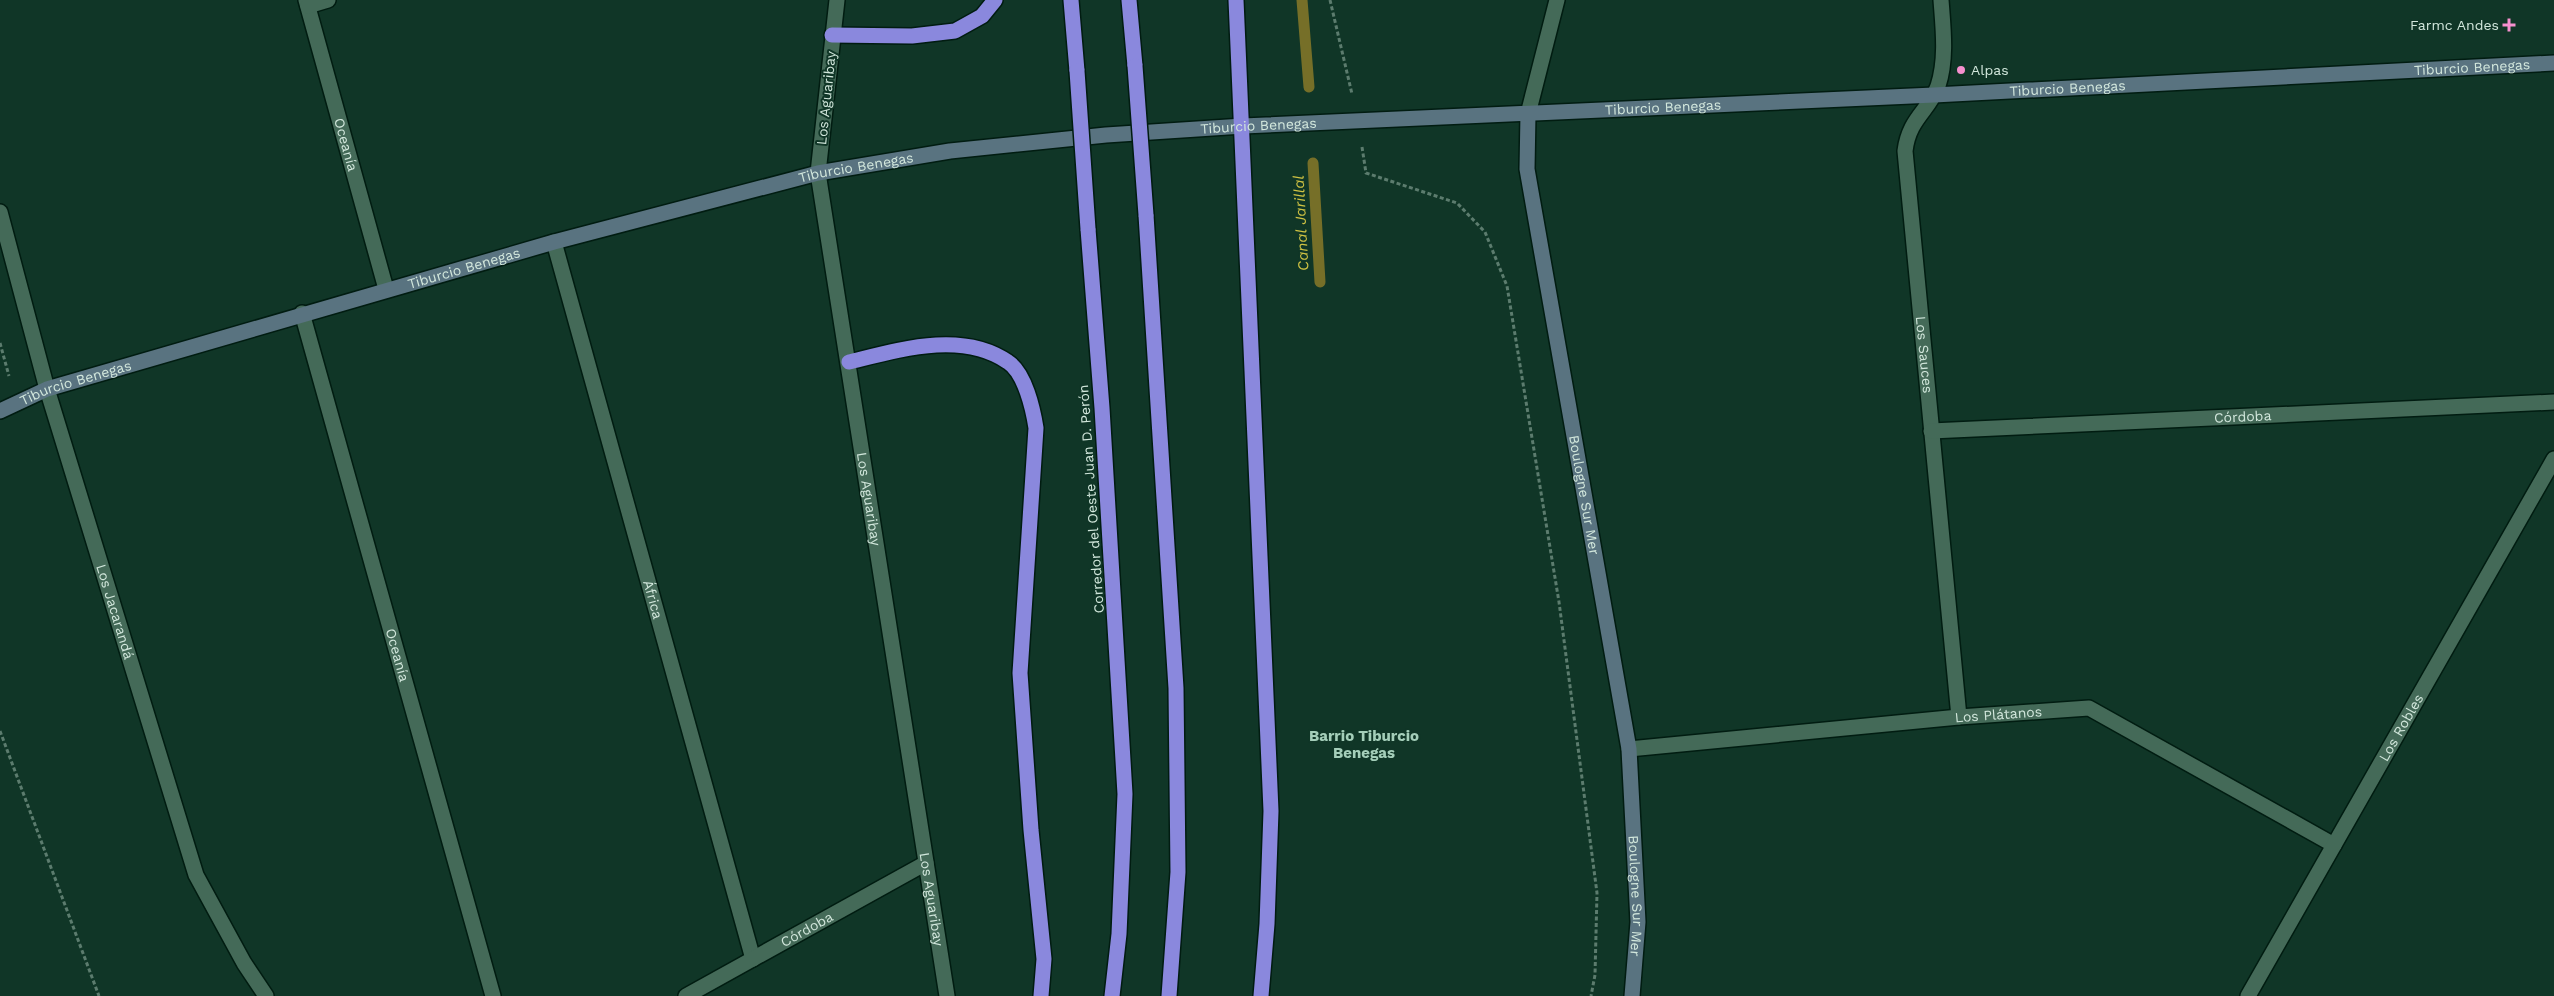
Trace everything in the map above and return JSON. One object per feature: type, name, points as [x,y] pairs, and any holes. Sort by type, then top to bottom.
[{"type":"highway","points":[[832,35],[912,36],[955,32],[982,16],[995,0]]},
{"type":"highway","name":"Corredor del Oeste Juan D. Perón","points":[[1071,0],[1102,408],[1125,794],[1119,934],[1112,996]]},
{"type":"highway","points":[[1129,0],[1146,215],[1176,688],[1178,872],[1169,996]]},
{"type":"highway","points":[[1236,0],[1243,126],[1271,811],[1267,924],[1260,996]]},
{"type":"highway","points":[[849,362],[909,347],[971,345],[1010,362],[1029,394],[1036,428],[1020,674],[1031,830],[1044,959],[1041,996]]},
{"type":"main road","name":"Tiburcio Benegas","points":[[0,411],[47,389],[386,289],[554,242],[818,174],[989,146],[1106,135],[1243,126],[1934,96],[2554,63]]},
{"type":"main road","name":"Boulogne Sur Mer","points":[[1528,114],[1528,169],[1629,749],[1638,922],[1632,996]]},
{"type":"street","points":[[307,3],[328,0]]},
{"type":"street","name":"Los Aguaribay","points":[[837,0],[818,174],[947,996]]},
{"type":"street","name":"Boulogne Sur Mer","points":[[1528,114],[1557,0]]},
{"type":"street","name":"Los Sauces","points":[[1941,0],[1942,68],[1934,96],[1912,126],[1905,151],[1959,717]]},
{"type":"street","name":"Oceanía","points":[[307,3],[386,289]]},
{"type":"street","name":"Los Jacarandá","points":[[0,212],[47,389],[196,875],[244,963],[266,996]]},
{"type":"street","name":"África","points":[[554,242],[753,959]]},
{"type":"street","name":"Oceanía","points":[[302,314],[493,996]]},
{"type":"street","name":"Córdoba","points":[[1932,431],[2554,402]]},
{"type":"street","name":"Los Robles","points":[[2248,996],[2554,459]]},
{"type":"street","name":"Los Plátanos","points":[[1629,749],[1959,717],[2089,708],[2334,845]]},
{"type":"street","name":"Córdoba","points":[[686,996],[926,863]]},
{"type":"path","points":[[1330,0],[1358,122],[1366,174],[1458,203],[1485,232],[1507,286],[1559,602],[1598,893],[1595,975],[1592,996]]},
{"type":"path","points":[[0,343],[9,375],[8,384]]},
{"type":"path","points":[[0,731],[98,996]]},
{"type":"waterway","name":"Canal Jarillal","points":[[1302,0],[1309,87]]},
{"type":"waterway","name":"Canal Jarillal","points":[[1313,163],[1320,282]]},
{"type":"place","name":"Farmc Andes","points":[[2509,25]]},
{"type":"place","name":"Alpas","points":[[1961,70]]},
{"type":"district","name":"Barrio Tiburcio Benegas","points":[[1364,744]]}]
